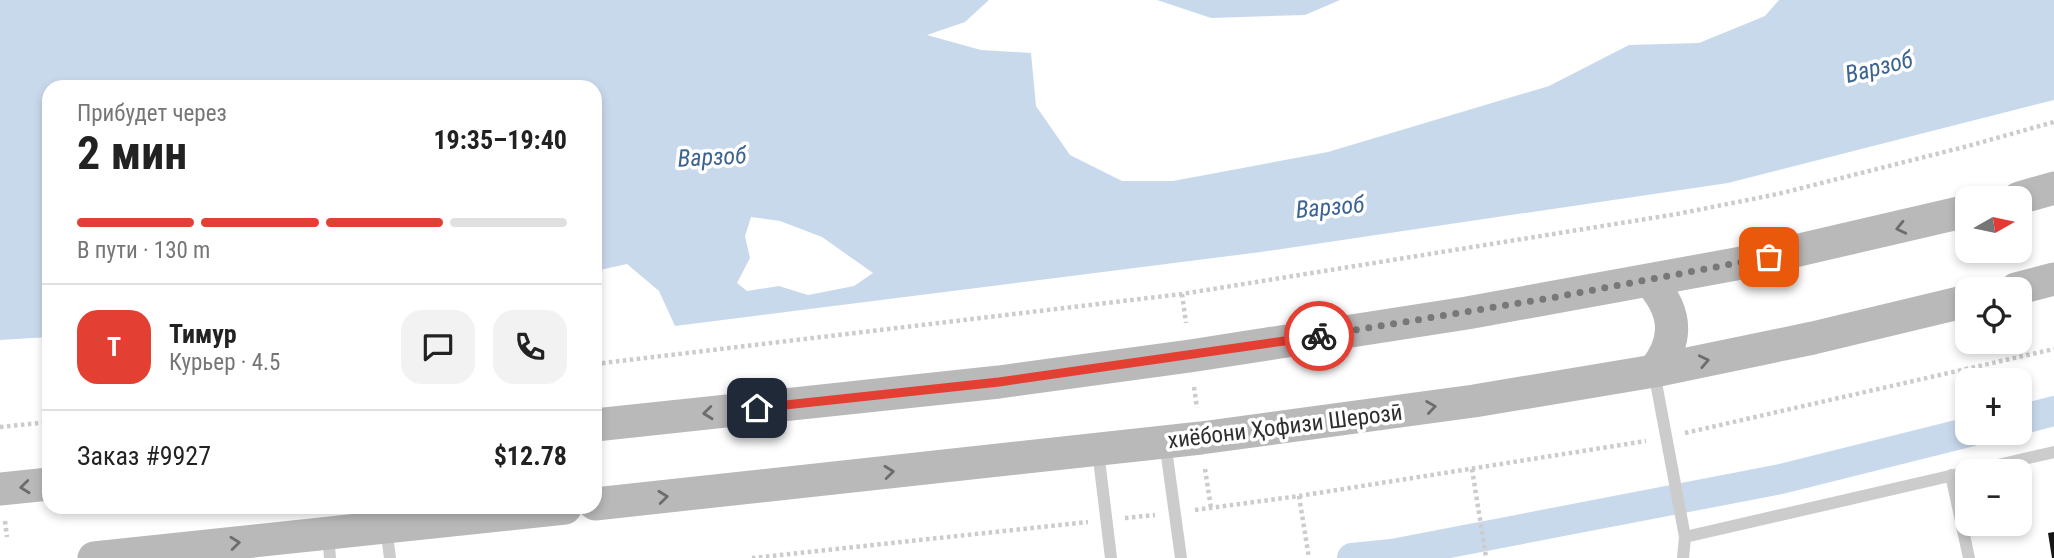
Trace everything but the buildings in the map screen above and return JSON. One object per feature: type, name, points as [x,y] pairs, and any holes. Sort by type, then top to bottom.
[{"type":"main road","points":[[2032,194],[2054,188]]},
{"type":"main road","points":[[602,424],[999,382],[1467,313],[1760,259],[1955,214]]},
{"type":"main road","points":[[2032,285],[2054,279]]},
{"type":"main road","points":[[1648,280],[1666,303],[1672,334],[1669,348],[1654,371]]},
{"type":"main road","name":"хиёбони Ҳофизи Шерозӣ","points":[[602,503],[1165,442],[1474,401],[1654,371],[1813,338],[1955,304]]},
{"type":"main road","points":[[3,505],[42,487]]},
{"type":"main road","points":[[94,558],[388,543],[535,514]]},
{"type":"lane","points":[[1654,371],[1685,537],[1684,558]]},
{"type":"lane","points":[[1165,442],[1180,553]]},
{"type":"lane","points":[[1098,449],[1111,558]]},
{"type":"lane","points":[[2023,459],[2054,452]]},
{"type":"lane","points":[[1685,537],[1955,474]]},
{"type":"lane","points":[[1951,475],[1969,558]]},
{"type":"path","points":[[602,363],[1182,294],[1677,214],[1778,194],[1955,150],[2054,122]]},
{"type":"path","points":[[1182,294],[1186,323]]},
{"type":"path","points":[[752,558],[1174,513],[1666,438],[2054,349]]},
{"type":"path","points":[[1194,386],[1197,408]]},
{"type":"path","points":[[0,427],[42,423]]},
{"type":"path","points":[[1205,469],[1211,508]]},
{"type":"path","points":[[1472,469],[1486,557]]},
{"type":"path","points":[[1299,496],[1309,558]]},
{"type":"path","points":[[3,505],[7,537]]},
{"type":"water","name":"Варзоб","points":[[0,0],[989,0],[965,22],[927,35],[981,50],[1031,53],[1036,106],[1070,155],[1122,181],[1173,181],[1328,152],[1549,86],[1629,45],[1699,43],[1765,16],[1779,0],[2054,0],[2054,100],[1728,183],[1261,252],[675,326],[659,291],[627,264],[602,269],[602,80],[42,80],[42,337],[0,340]],"holes":[[[751,217],[780,221],[822,237],[873,273],[854,286],[808,295],[779,286],[747,291],[737,283],[750,258],[745,236]]]},
{"type":"water","points":[[1157,0],[1340,0],[1305,15],[1211,18]]},
{"type":"waterway","points":[[2032,417],[2054,411]]},
{"type":"waterway","points":[[1352,558],[1392,554],[1781,479],[1955,436]]},
{"type":"way so far","points":[[1319,336],[1467,313],[1769,257]]},
{"type":"route","points":[[757,408],[999,382],[1319,336]]}]
